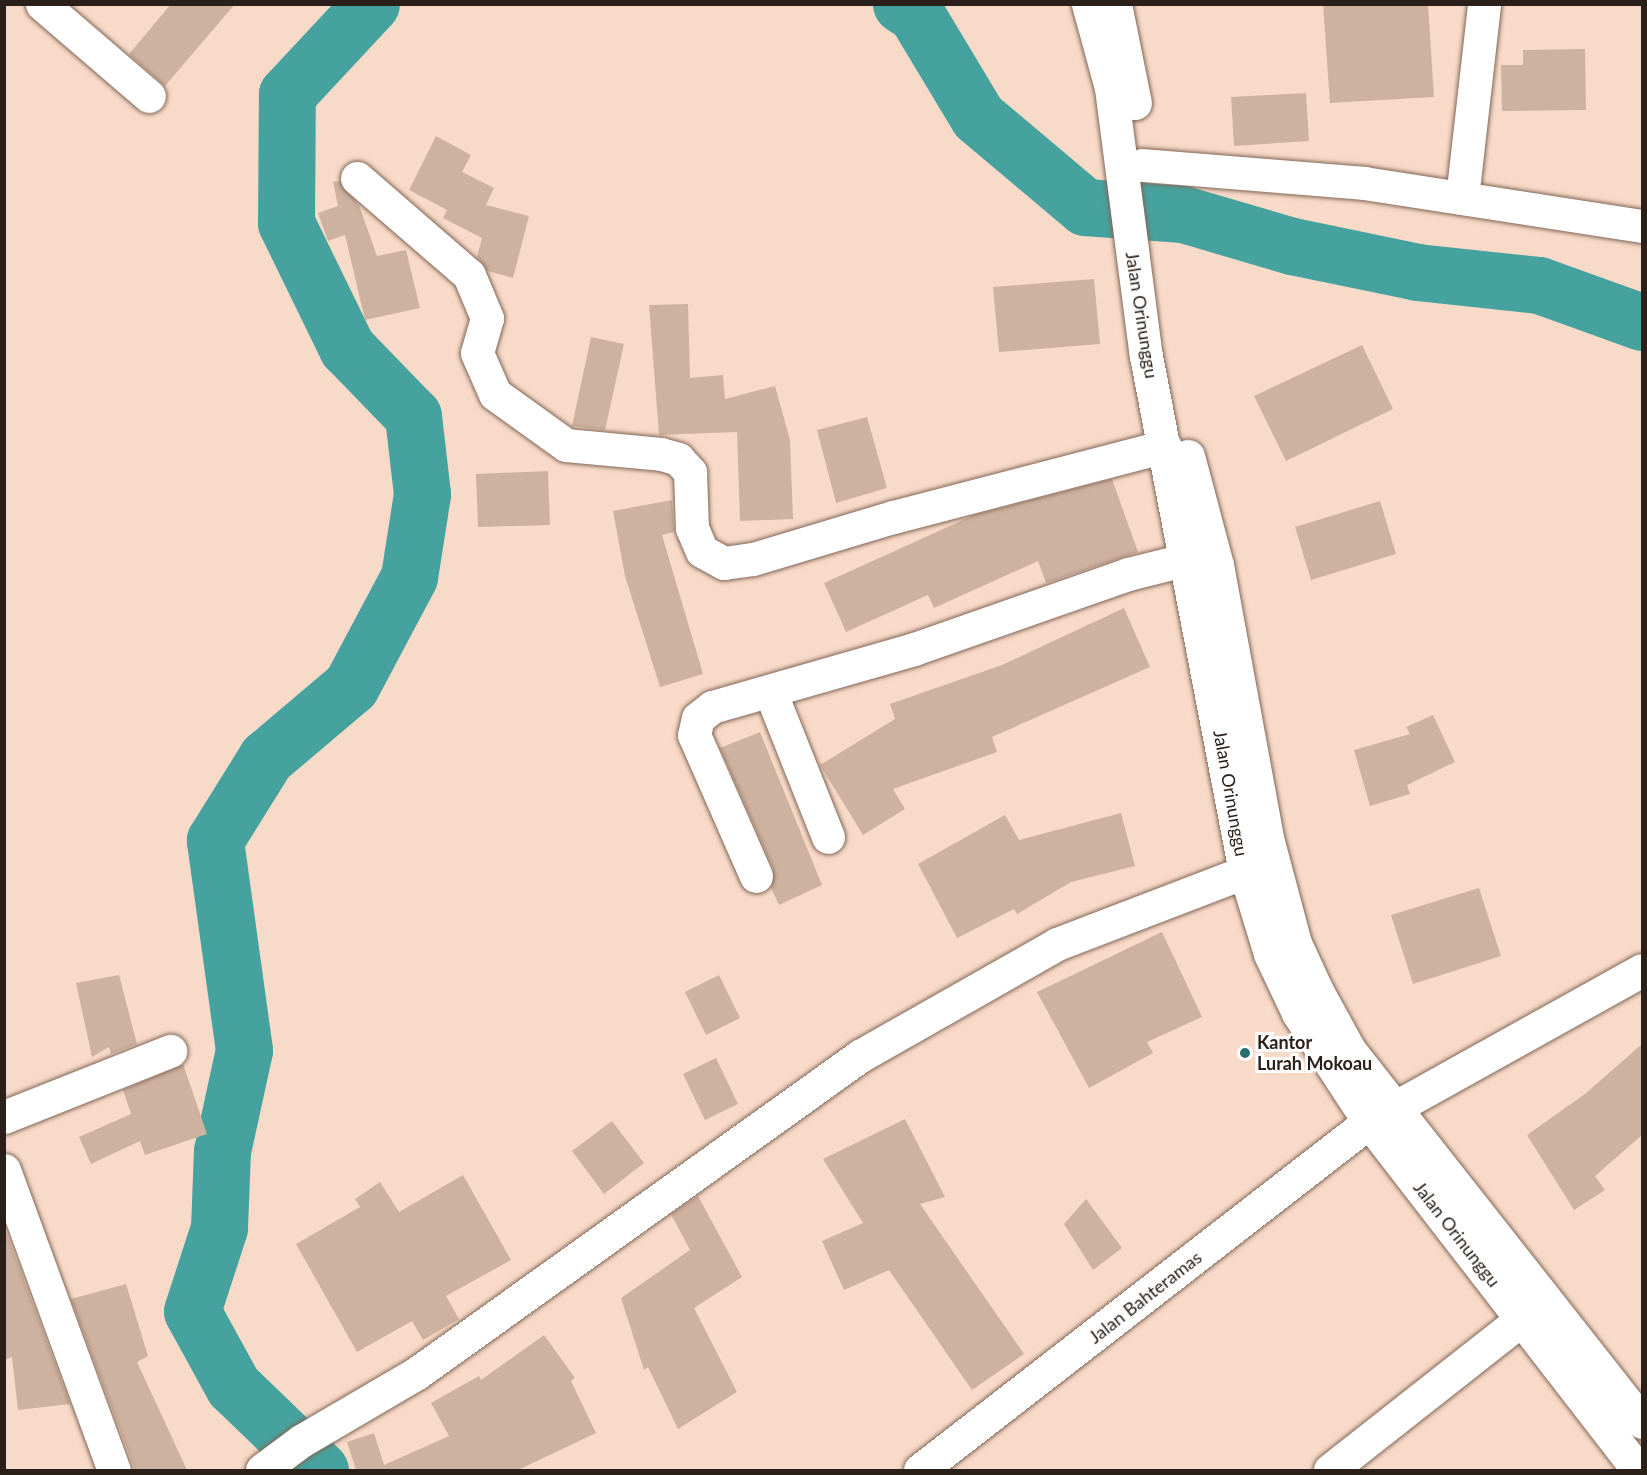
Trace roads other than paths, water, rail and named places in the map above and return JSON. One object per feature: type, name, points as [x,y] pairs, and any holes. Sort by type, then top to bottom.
[{"type":"street","points":[[42,4],[149,96]]},
{"type":"street","name":"Jalan Orinunggu","points":[[1088,4],[1137,183]]},
{"type":"street","name":"Jalan Orinunggu","points":[[1115,4],[1133,84],[1141,266],[1165,447],[1188,559],[1245,872],[1270,954],[1298,1013],[1642,1422]]},
{"type":"street","points":[[1462,198],[1484,4]]},
{"type":"street","points":[[357,178],[469,275],[487,318],[477,353],[495,394],[566,445],[661,454],[678,459],[690,472],[692,528],[702,551],[724,563],[753,559],[893,517],[1165,447]]},
{"type":"street","points":[[1137,183],[1364,183],[1642,226]]},
{"type":"street","name":"Jalan Orinunggu","points":[[1141,266],[1177,416],[1217,565],[1267,838],[1295,943],[1381,1113],[1523,1318],[1638,1470]]},
{"type":"street","points":[[756,876],[694,735],[698,718],[712,707],[770,691],[1188,559]]},
{"type":"street","points":[[770,691],[828,837]]},
{"type":"street","points":[[262,1470],[301,1441],[426,1366],[860,1056],[1057,945],[1245,872]]},
{"type":"street","name":"Jalan Bahteramas","points":[[920,1470],[1381,1113],[1642,970]]},
{"type":"street","points":[[4,1117],[170,1051]]},
{"type":"street","points":[[4,1170],[114,1470]]},
{"type":"street","points":[[1330,1470],[1523,1318]]},
{"type":"waterway","points":[[320,1470],[233,1386],[192,1311],[219,1228],[222,1151],[244,1050],[215,840],[266,758],[351,686],[409,577],[422,494],[413,416],[347,348],[286,223],[287,94],[371,4]]},
{"type":"waterway","points":[[901,4],[916,14],[978,117],[1085,207],[1183,214],[1292,246],[1417,272],[1539,285],[1642,322]]},
{"type":"place","name":"Kantor Lurah Mokoau","points":[[1245,1053]]}]
